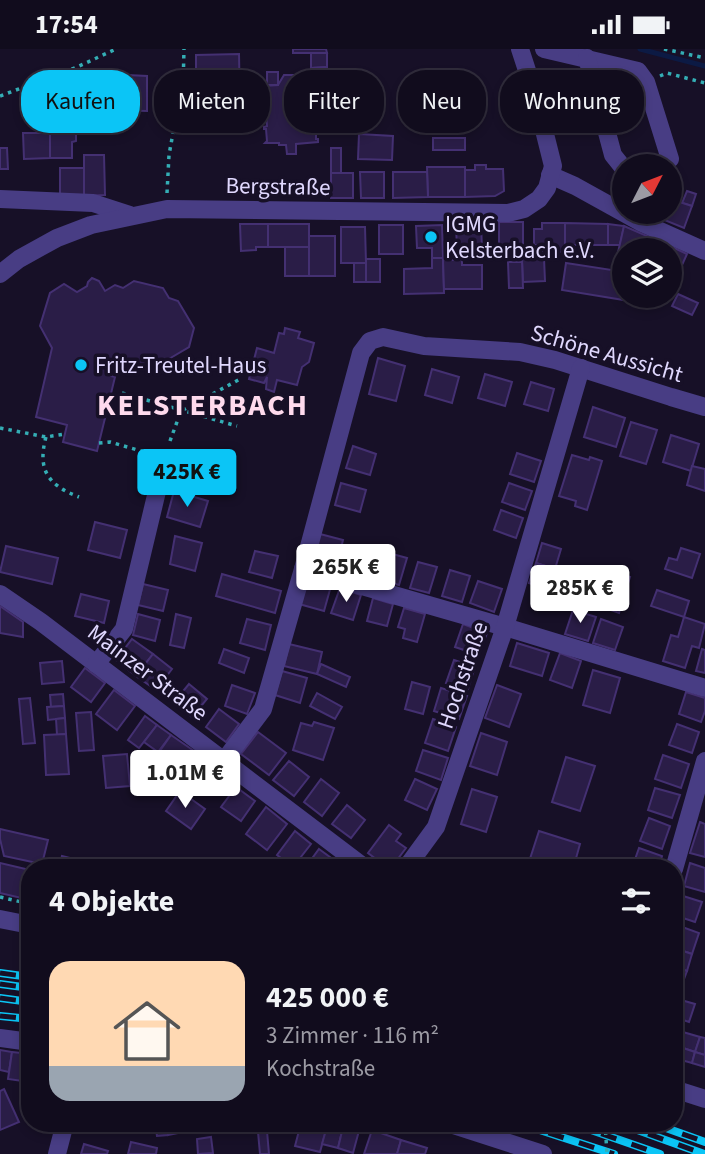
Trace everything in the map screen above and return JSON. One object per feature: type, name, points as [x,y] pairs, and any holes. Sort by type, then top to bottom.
[{"type":"street","points":[[520,49],[551,156],[551,175],[612,199]]},
{"type":"street","points":[[544,49],[638,71],[646,82],[668,154]]},
{"type":"street","points":[[587,58],[613,154]]},
{"type":"street","name":"Bergstraße","points":[[0,274],[19,259],[57,238],[91,225],[167,209],[508,213],[524,209],[539,199],[547,188],[551,175]]},
{"type":"street","points":[[0,199],[93,203],[134,216]]},
{"type":"street","points":[[644,224],[705,251]]},
{"type":"street","name":"Schöne Aussicht","points":[[303,569],[361,353],[370,341],[383,337],[425,346],[520,352],[705,407]]},
{"type":"street","name":"Hochstraße","points":[[413,859],[436,827],[505,627],[581,368]]},
{"type":"street","points":[[96,664],[124,629],[164,458]]},
{"type":"street","points":[[224,761],[263,709],[303,569],[705,688]]},
{"type":"street","name":"Mainzer Straße","points":[[0,594],[41,622],[353,859]]},
{"type":"street","points":[[677,859],[705,761]]},
{"type":"street","points":[[0,919],[21,923]]},
{"type":"street","points":[[0,1038],[21,1041]]},
{"type":"street","points":[[683,1092],[705,1099]]},
{"type":"street","points":[[57,1154],[63,1132]]},
{"type":"street","points":[[475,1132],[543,1154]]},
{"type":"path","points":[[0,96],[116,49]]},
{"type":"path","points":[[167,185],[169,155],[183,87],[184,49]]},
{"type":"path","points":[[664,49],[705,58]]},
{"type":"path","points":[[646,82],[667,73],[705,83]]},
{"type":"path","points":[[99,443],[110,442],[164,458],[181,411],[242,378]]},
{"type":"path","points":[[122,393],[237,426]]},
{"type":"path","points":[[0,428],[46,437],[65,434]]},
{"type":"path","points":[[46,437],[42,453],[47,475],[66,492],[79,497]]},
{"type":"path","points":[[0,897],[21,902]]},
{"type":"path","points":[[606,1132],[607,1154]]},
{"type":"building","points":[[293,49],[326,49],[327,53],[293,53]]},
{"type":"building","points":[[311,53],[327,53],[327,67],[311,68]]},
{"type":"building","points":[[239,54],[239,70],[196,70],[196,55]]},
{"type":"building","points":[[327,67],[327,70],[311,70]]},
{"type":"building","points":[[270,72],[278,72],[278,85],[270,85]]},
{"type":"building","points":[[284,75],[284,133],[316,133],[318,139],[318,142],[296,144],[296,154],[287,154],[286,145],[265,143],[266,133],[270,133],[270,86],[278,85]]},
{"type":"building","points":[[140,76],[147,76],[147,111],[140,111]]},
{"type":"building","points":[[23,133],[50,133],[50,158],[24,159]]},
{"type":"building","points":[[49,133],[76,133],[76,141],[72,142],[72,158],[50,158]]},
{"type":"building","points":[[359,134],[393,136],[392,160],[358,159]]},
{"type":"building","points":[[433,138],[465,138],[465,150],[433,150]]},
{"type":"building","points":[[0,148],[7,148],[8,169],[0,169]]},
{"type":"building","points":[[331,148],[341,148],[341,173],[331,173]]},
{"type":"building","points":[[84,155],[104,155],[105,195],[84,196]]},
{"type":"building","points":[[475,165],[486,165],[486,169],[503,169],[504,191],[495,196],[465,197],[465,170],[475,170]]},
{"type":"building","points":[[427,167],[465,167],[465,197],[428,197]]},
{"type":"building","points":[[60,168],[84,168],[84,196],[60,196]]},
{"type":"building","points":[[360,172],[384,172],[384,198],[361,198]]},
{"type":"building","points":[[393,172],[427,172],[428,197],[393,198]]},
{"type":"building","points":[[331,173],[353,173],[353,198],[331,198]]},
{"type":"building","points":[[687,191],[696,194],[692,206],[682,203]]},
{"type":"building","points":[[682,203],[692,206],[684,228],[674,224],[682,224]]},
{"type":"building","points":[[499,222],[523,222],[523,246],[520,245],[520,250],[499,250]]},
{"type":"building","points":[[542,223],[565,223],[565,252],[542,251],[542,245],[534,245],[534,229],[542,229]]},
{"type":"building","points":[[565,223],[608,224],[608,245],[565,245]]},
{"type":"building","points":[[240,224],[268,224],[268,247],[241,251]]},
{"type":"building","points":[[268,224],[309,224],[309,247],[268,247]]},
{"type":"building","points":[[608,224],[624,226],[621,238],[612,238],[612,245],[608,245]]},
{"type":"building","points":[[379,225],[403,225],[403,254],[379,254]]},
{"type":"building","points":[[442,225],[443,258],[432,258],[432,248],[417,248],[416,226]]},
{"type":"building","points":[[481,225],[482,248],[457,249],[456,226]]},
{"type":"building","points":[[624,226],[652,238],[621,238]]},
{"type":"building","points":[[341,227],[365,227],[366,263],[341,263]]},
{"type":"building","points":[[309,236],[335,236],[335,276],[309,276]]},
{"type":"building","points":[[285,247],[309,247],[309,276],[285,276]]},
{"type":"building","points":[[682,252],[687,254],[682,265]]},
{"type":"building","points":[[432,258],[443,258],[444,293],[404,294],[404,269],[432,268]]},
{"type":"building","points":[[544,258],[545,281],[523,282],[522,259]]},
{"type":"building","points":[[366,259],[380,259],[380,282],[366,282]]},
{"type":"building","points":[[443,260],[462,260],[462,265],[482,265],[482,289],[444,289]]},
{"type":"building","points":[[508,262],[522,262],[523,288],[509,288]]},
{"type":"building","points":[[354,263],[366,263],[366,282],[354,282]]},
{"type":"building","points":[[566,263],[612,270],[612,298],[562,290]]},
{"type":"building","name":"Fritz-Treutel-Haus","points":[[92,278],[99,281],[105,291],[115,285],[123,288],[134,281],[163,288],[169,298],[178,301],[194,328],[189,347],[162,363],[154,360],[143,368],[115,360],[111,376],[115,377],[97,451],[63,442],[67,425],[36,417],[52,348],[40,326],[50,293],[64,284],[77,292],[87,286]]},
{"type":"building","points":[[682,296],[698,303],[692,315],[676,308],[682,308]]},
{"type":"building","points":[[285,328],[300,332],[298,338],[314,343],[309,362],[302,367],[297,385],[277,380],[274,392],[266,389],[267,377],[264,383],[249,379],[257,348],[274,353],[279,333],[284,334]]},
{"type":"building","points":[[378,358],[405,366],[396,401],[369,394]]},
{"type":"building","points":[[432,369],[459,377],[452,403],[425,395]]},
{"type":"building","points":[[485,374],[512,382],[505,406],[478,398]]},
{"type":"building","points":[[531,382],[554,389],[548,411],[524,404]]},
{"type":"building","points":[[593,407],[625,418],[616,447],[584,437]]},
{"type":"building","points":[[631,422],[657,430],[646,464],[620,456]]},
{"type":"building","points":[[671,435],[699,444],[691,471],[663,462]]},
{"type":"building","points":[[353,446],[376,454],[370,475],[346,468]]},
{"type":"building","points":[[517,453],[541,461],[534,482],[510,474]]},
{"type":"building","points":[[572,455],[602,461],[587,510],[575,506],[576,501],[559,496]]},
{"type":"building","points":[[177,461],[198,468],[192,488],[171,481]]},
{"type":"building","points":[[692,466],[705,469],[705,491],[687,485]]},
{"type":"building","points":[[341,483],[366,490],[360,512],[335,505]]},
{"type":"building","points":[[509,483],[532,491],[525,510],[502,502]]},
{"type":"building","points":[[174,491],[208,501],[200,527],[167,517]]},
{"type":"building","points":[[501,510],[523,518],[516,538],[494,530]]},
{"type":"building","points":[[95,522],[127,530],[120,558],[88,550]]},
{"type":"building","points":[[320,534],[343,540],[336,568],[312,561]]},
{"type":"building","points":[[175,536],[202,543],[195,571],[170,564]]},
{"type":"building","points":[[542,543],[561,549],[555,569],[536,563]]},
{"type":"building","points":[[6,546],[58,558],[52,584],[0,572]]},
{"type":"building","points":[[352,546],[372,552],[366,574],[346,569]]},
{"type":"building","points":[[681,548],[700,554],[692,578],[665,569],[669,558],[677,560]]},
{"type":"building","points":[[255,551],[278,556],[272,578],[249,572]]},
{"type":"building","points":[[385,552],[407,558],[399,585],[377,579]]},
{"type":"building","points":[[418,562],[437,567],[429,593],[410,588]]},
{"type":"building","points":[[536,563],[555,569],[548,589],[529,583]]},
{"type":"building","points":[[450,570],[470,576],[462,602],[442,596]]},
{"type":"building","points":[[616,573],[630,577],[619,613],[605,608]]},
{"type":"building","points":[[222,574],[281,591],[275,613],[216,596]]},
{"type":"building","points":[[305,579],[331,586],[324,611],[299,604]]},
{"type":"building","points":[[478,581],[502,589],[494,612],[470,603]]},
{"type":"building","points":[[143,584],[168,590],[163,611],[138,605]]},
{"type":"building","points":[[340,588],[361,595],[353,620],[331,613]]},
{"type":"building","points":[[657,590],[689,601],[684,617],[651,606]]},
{"type":"building","points":[[81,594],[109,601],[104,623],[75,616]]},
{"type":"building","points":[[373,598],[393,604],[387,626],[367,621]]},
{"type":"building","points":[[0,606],[23,622],[23,637],[0,633]]},
{"type":"building","points":[[404,608],[425,614],[417,642],[403,638],[405,629],[398,627]]},
{"type":"building","points":[[573,610],[596,617],[588,641],[565,634]]},
{"type":"building","points":[[138,614],[160,620],[155,641],[133,635]]},
{"type":"building","points":[[176,614],[191,618],[184,648],[170,645]]},
{"type":"building","points":[[684,617],[705,624],[699,648],[692,646],[685,668],[663,661],[671,635],[678,637]]},
{"type":"building","points":[[247,619],[271,625],[265,650],[240,643]]},
{"type":"building","points":[[601,619],[623,627],[615,650],[593,643]]},
{"type":"building","points":[[463,624],[487,633],[479,655],[455,647]]},
{"type":"building","points":[[132,639],[153,654],[136,676],[116,660]]},
{"type":"building","points":[[517,643],[549,653],[542,676],[510,666]]},
{"type":"building","points":[[289,644],[322,652],[317,674],[284,666]]},
{"type":"building","points":[[224,649],[249,658],[244,673],[219,663]]},
{"type":"building","points":[[702,649],[705,650],[705,673],[696,671]]},
{"type":"building","points":[[560,653],[581,661],[572,688],[550,680]]},
{"type":"building","points":[[153,654],[172,669],[156,690],[136,676]]},
{"type":"building","points":[[454,660],[475,667],[468,689],[446,683]]},
{"type":"building","points":[[62,661],[64,682],[42,684],[40,663]]},
{"type":"building","points":[[321,664],[350,677],[346,687],[317,674]]},
{"type":"building","points":[[85,668],[105,683],[91,702],[71,687]]},
{"type":"building","points":[[593,670],[620,678],[610,713],[583,705]]},
{"type":"building","points":[[282,671],[307,678],[300,703],[275,695]]},
{"type":"building","points":[[412,682],[430,687],[423,714],[405,709]]},
{"type":"building","points":[[189,684],[207,699],[192,717],[174,702]]},
{"type":"building","points":[[232,685],[255,693],[247,714],[225,706]]},
{"type":"building","points":[[497,685],[521,694],[509,727],[485,718]]},
{"type":"building","points":[[441,688],[467,696],[459,719],[434,711]]},
{"type":"building","points":[[114,690],[135,706],[117,730],[96,714]]},
{"type":"building","points":[[686,692],[705,698],[705,711],[701,722],[679,714]]},
{"type":"building","points":[[317,693],[342,707],[335,719],[310,706]]},
{"type":"building","points":[[63,694],[64,706],[51,707],[50,695]]},
{"type":"building","points":[[30,698],[35,743],[23,744],[19,699]]},
{"type":"building","points":[[64,706],[65,718],[48,720],[47,707]]},
{"type":"building","points":[[219,709],[239,724],[226,742],[206,727]]},
{"type":"building","points":[[91,712],[94,750],[79,751],[76,713]]},
{"type":"building","points":[[145,716],[157,725],[139,748],[128,740]]},
{"type":"building","points":[[65,718],[66,734],[57,735],[56,719]]},
{"type":"building","points":[[433,719],[456,727],[448,751],[425,743]]},
{"type":"building","points":[[314,722],[334,728],[323,760],[293,750],[301,723],[312,726]]},
{"type":"building","points":[[677,724],[699,732],[692,753],[669,745]]},
{"type":"building","points":[[157,725],[171,735],[158,752],[144,742]]},
{"type":"building","points":[[258,732],[286,753],[269,775],[241,754]]},
{"type":"building","points":[[481,733],[507,742],[497,775],[470,766]]},
{"type":"building","points":[[66,734],[69,774],[46,775],[44,735]]},
{"type":"building","points":[[171,735],[194,751],[177,774],[155,758]]},
{"type":"building","points":[[423,750],[448,758],[441,780],[416,771]]},
{"type":"building","points":[[127,754],[130,786],[106,788],[103,756]]},
{"type":"building","points":[[663,755],[689,764],[681,788],[655,779]]},
{"type":"building","points":[[566,757],[595,766],[580,811],[552,802]]},
{"type":"building","points":[[201,759],[221,774],[206,794],[186,780]]},
{"type":"building","points":[[289,761],[309,777],[294,796],[273,780]]},
{"type":"building","points":[[321,779],[339,793],[322,816],[304,802]]},
{"type":"building","points":[[415,779],[437,789],[427,810],[405,800]]},
{"type":"building","points":[[236,787],[255,801],[241,821],[221,807]]},
{"type":"building","points":[[655,788],[680,795],[672,818],[648,810]]},
{"type":"building","points":[[472,789],[497,797],[486,832],[461,824]]},
{"type":"building","points":[[180,791],[205,809],[191,829],[166,811]]},
{"type":"building","points":[[347,805],[365,820],[351,838],[332,824]]},
{"type":"building","points":[[266,807],[287,824],[267,850],[246,834]]},
{"type":"building","points":[[649,818],[670,826],[662,849],[640,841]]},
{"type":"building","points":[[700,822],[705,824],[705,857],[690,853]]},
{"type":"building","points":[[389,825],[401,834],[396,841],[406,848],[398,859],[376,859],[368,853]]},
{"type":"building","points":[[0,829],[48,840],[43,859],[21,860],[4,856]]},
{"type":"building","points":[[295,831],[311,844],[299,859],[282,859],[277,855]]},
{"type":"building","points":[[539,831],[580,844],[576,859],[530,859]]},
{"type":"building","points":[[639,848],[662,856],[661,859],[635,859]]},
{"type":"building","points":[[319,849],[333,859],[312,859]]},
{"type":"building","points":[[0,863],[21,868],[21,898],[0,893]]},
{"type":"building","points":[[690,863],[705,868],[705,892],[684,886]]},
{"type":"building","points":[[683,896],[702,902],[695,922],[683,918]]},
{"type":"building","points":[[683,927],[699,933],[692,954],[683,951]]},
{"type":"building","points":[[683,951],[692,954],[687,971],[683,970]]},
{"type":"building","points":[[683,1001],[695,1004],[689,1022],[683,1020]]},
{"type":"building","points":[[683,1032],[700,1037],[695,1052],[683,1048]]},
{"type":"building","points":[[700,1037],[705,1038],[705,1055],[695,1052]]},
{"type":"building","points":[[683,1048],[695,1052],[692,1063],[683,1060]]},
{"type":"building","points":[[0,1050],[12,1052],[9,1072],[0,1070]]},
{"type":"building","points":[[12,1052],[21,1053],[21,1081],[8,1079]]},
{"type":"building","points":[[695,1052],[705,1055],[705,1067],[692,1063]]},
{"type":"building","points":[[4,1089],[19,1122],[0,1130],[0,1091]]},
{"type":"building","points":[[156,1132],[168,1132],[168,1135],[157,1136]]},
{"type":"building","points":[[258,1132],[267,1132],[269,1154],[260,1154]]},
{"type":"building","points":[[299,1132],[326,1132],[320,1152],[295,1146]]},
{"type":"building","points":[[325,1132],[342,1132],[338,1148],[322,1144]]},
{"type":"building","points":[[342,1132],[359,1132],[353,1153],[338,1148]]},
{"type":"building","points":[[371,1132],[401,1140],[397,1154],[364,1154]]},
{"type":"building","points":[[211,1137],[213,1153],[198,1154],[197,1139]]},
{"type":"building","points":[[401,1140],[427,1148],[425,1154],[397,1154]]},
{"type":"building","points":[[131,1142],[157,1148],[156,1154],[128,1154]]},
{"type":"building","points":[[84,1144],[108,1151],[107,1154],[81,1154]]},
{"type":"waterway","points":[[640,49],[705,66]]},
{"type":"railway","points":[[0,973],[21,976]]},
{"type":"railway","points":[[0,984],[21,987]]},
{"type":"railway","points":[[0,998],[21,1001]]},
{"type":"railway","points":[[0,1016],[21,1018]]},
{"type":"railway","points":[[546,1132],[614,1154]]},
{"type":"railway","points":[[597,1132],[660,1154]]},
{"type":"railway","points":[[643,1132],[704,1154]]},
{"type":"railway","points":[[677,1132],[705,1142]]},
{"type":"place","name":"IGMG Kelsterbach e.V.","points":[[431,237]]},
{"type":"place","name":"Fritz-Treutel-Haus","points":[[81,365]]},
{"type":"district","name":"KELSTERBACH","points":[[203,405]]}]
